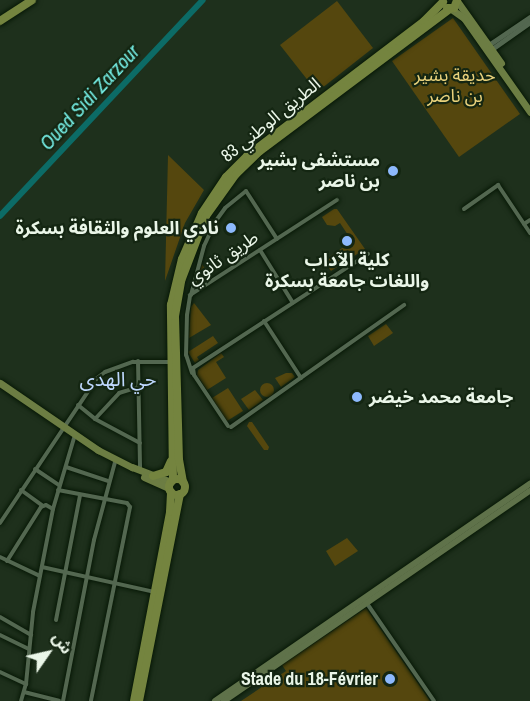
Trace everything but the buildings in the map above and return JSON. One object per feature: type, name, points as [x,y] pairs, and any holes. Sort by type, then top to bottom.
[{"type":"highway","points":[[0,16],[24,0]]},
{"type":"highway","points":[[0,21],[32,0]]},
{"type":"highway","points":[[443,1],[446,8],[451,9]]},
{"type":"highway","name":"الطريق الوطني 83","points":[[134,701],[170,512],[171,305],[178,273],[191,236],[209,200],[247,156],[443,1]]},
{"type":"highway","name":"الطريق الوطني 83","points":[[183,482],[179,460],[175,316],[181,280],[206,216],[236,174],[260,151],[451,9],[457,1]]},
{"type":"highway","points":[[153,476],[166,472],[172,457]]},
{"type":"highway","points":[[140,701],[180,494],[184,490],[183,482],[171,486],[180,494]]},
{"type":"main road","points":[[457,1],[530,112]]},
{"type":"main road","points":[[451,9],[464,18],[530,104]]},
{"type":"main road","points":[[0,384],[62,428],[98,450],[171,486]]},
{"type":"main road","points":[[62,428],[74,438],[115,462],[171,486]]},
{"type":"main road","points":[[224,701],[530,484]]},
{"type":"main road","points":[[214,701],[530,491]]},
{"type":"street","points":[[488,48],[530,17]]},
{"type":"street","points":[[488,48],[530,22]]},
{"type":"street","points":[[464,208],[498,185],[530,233]]},
{"type":"street","points":[[190,295],[201,254],[215,222],[232,201],[246,191],[277,239]]},
{"type":"street","name":"طريق ثانوي","points":[[192,373],[186,355],[190,295],[337,200]]},
{"type":"street","points":[[524,224],[530,220]]},
{"type":"street","points":[[260,250],[293,303]]},
{"type":"street","points":[[368,254],[196,364],[192,373],[230,427],[404,305]]},
{"type":"street","points":[[264,321],[301,378]]},
{"type":"street","points":[[138,362],[140,471]]},
{"type":"street","points":[[0,523],[92,384],[105,372],[138,362],[170,362]]},
{"type":"street","points":[[95,419],[119,393],[139,387]]},
{"type":"street","points":[[78,405],[95,419],[140,442]]},
{"type":"street","points":[[21,701],[26,684],[31,634],[53,509],[74,438]]},
{"type":"street","points":[[24,692],[61,701],[86,576],[108,481],[115,462]]},
{"type":"street","points":[[66,467],[108,481]]},
{"type":"street","points":[[35,469],[59,487],[80,495],[128,503],[130,507],[91,701]]},
{"type":"street","points":[[21,490],[43,506],[53,509]]},
{"type":"street","points":[[56,620],[80,495]]},
{"type":"street","points":[[8,561],[43,506]]},
{"type":"street","points":[[0,557],[40,576]]},
{"type":"street","points":[[42,567],[155,592]]},
{"type":"street","points":[[365,601],[434,701]]},
{"type":"street","points":[[0,617],[31,634]]},
{"type":"street","points":[[0,635],[29,649]]},
{"type":"street","points":[[0,672],[26,684]]},
{"type":"green space","points":[[337,1],[373,48],[317,92],[280,45]]},
{"type":"green space","name":"حديقة بشير بن ناصر","points":[[453,18],[520,114],[459,157],[392,61]]},
{"type":"green space","points":[[168,155],[204,190],[185,223],[165,281]]},
{"type":"green space","points":[[337,209],[365,249],[331,271],[327,265],[328,258],[352,241],[340,223],[335,226],[327,225],[322,217]]},
{"type":"green space","points":[[202,264],[211,278],[194,288]]},
{"type":"green space","points":[[194,303],[211,325],[189,338],[191,307]]},
{"type":"green space","points":[[386,324],[393,333],[374,346],[368,336]]},
{"type":"green space","points":[[213,336],[218,343],[197,357],[199,360],[195,363],[188,352]]},
{"type":"green space","points":[[221,353],[224,357],[216,362],[226,378],[207,390],[197,375],[198,370]]},
{"type":"green space","points":[[292,373],[295,377],[281,387],[275,378]]},
{"type":"green space","points":[[264,383],[270,383],[274,390],[270,397],[264,397],[260,393],[260,387]]},
{"type":"green space","points":[[228,388],[243,411],[227,421],[212,398]]},
{"type":"green space","points":[[255,390],[263,400],[249,410],[241,399]]},
{"type":"green space","points":[[249,422],[252,422],[269,447],[268,450],[264,450],[247,426]]},
{"type":"green space","points":[[347,538],[358,551],[335,566],[326,551]]},
{"type":"green space","points":[[366,608],[430,701],[241,701],[286,671],[282,665]]},
{"type":"waterway","name":"Oued Sidi Zarzour","points":[[0,216],[203,0]]},
{"type":"place","name":"مستشفى بشير بن ناصر","points":[[393,171]]},
{"type":"place","name":"نادي العلوم والثقافة بسكرة","points":[[231,228]]},
{"type":"place","name":"كلية الآداب واللغات جامعة بسكرة","points":[[347,241]]},
{"type":"place","name":"جامعة محمد خيضر","points":[[357,397]]},
{"type":"place","name":"Stade du 18-Février","points":[[390,679]]},
{"type":"district","name":"حي الهدى","points":[[118,378]]}]
